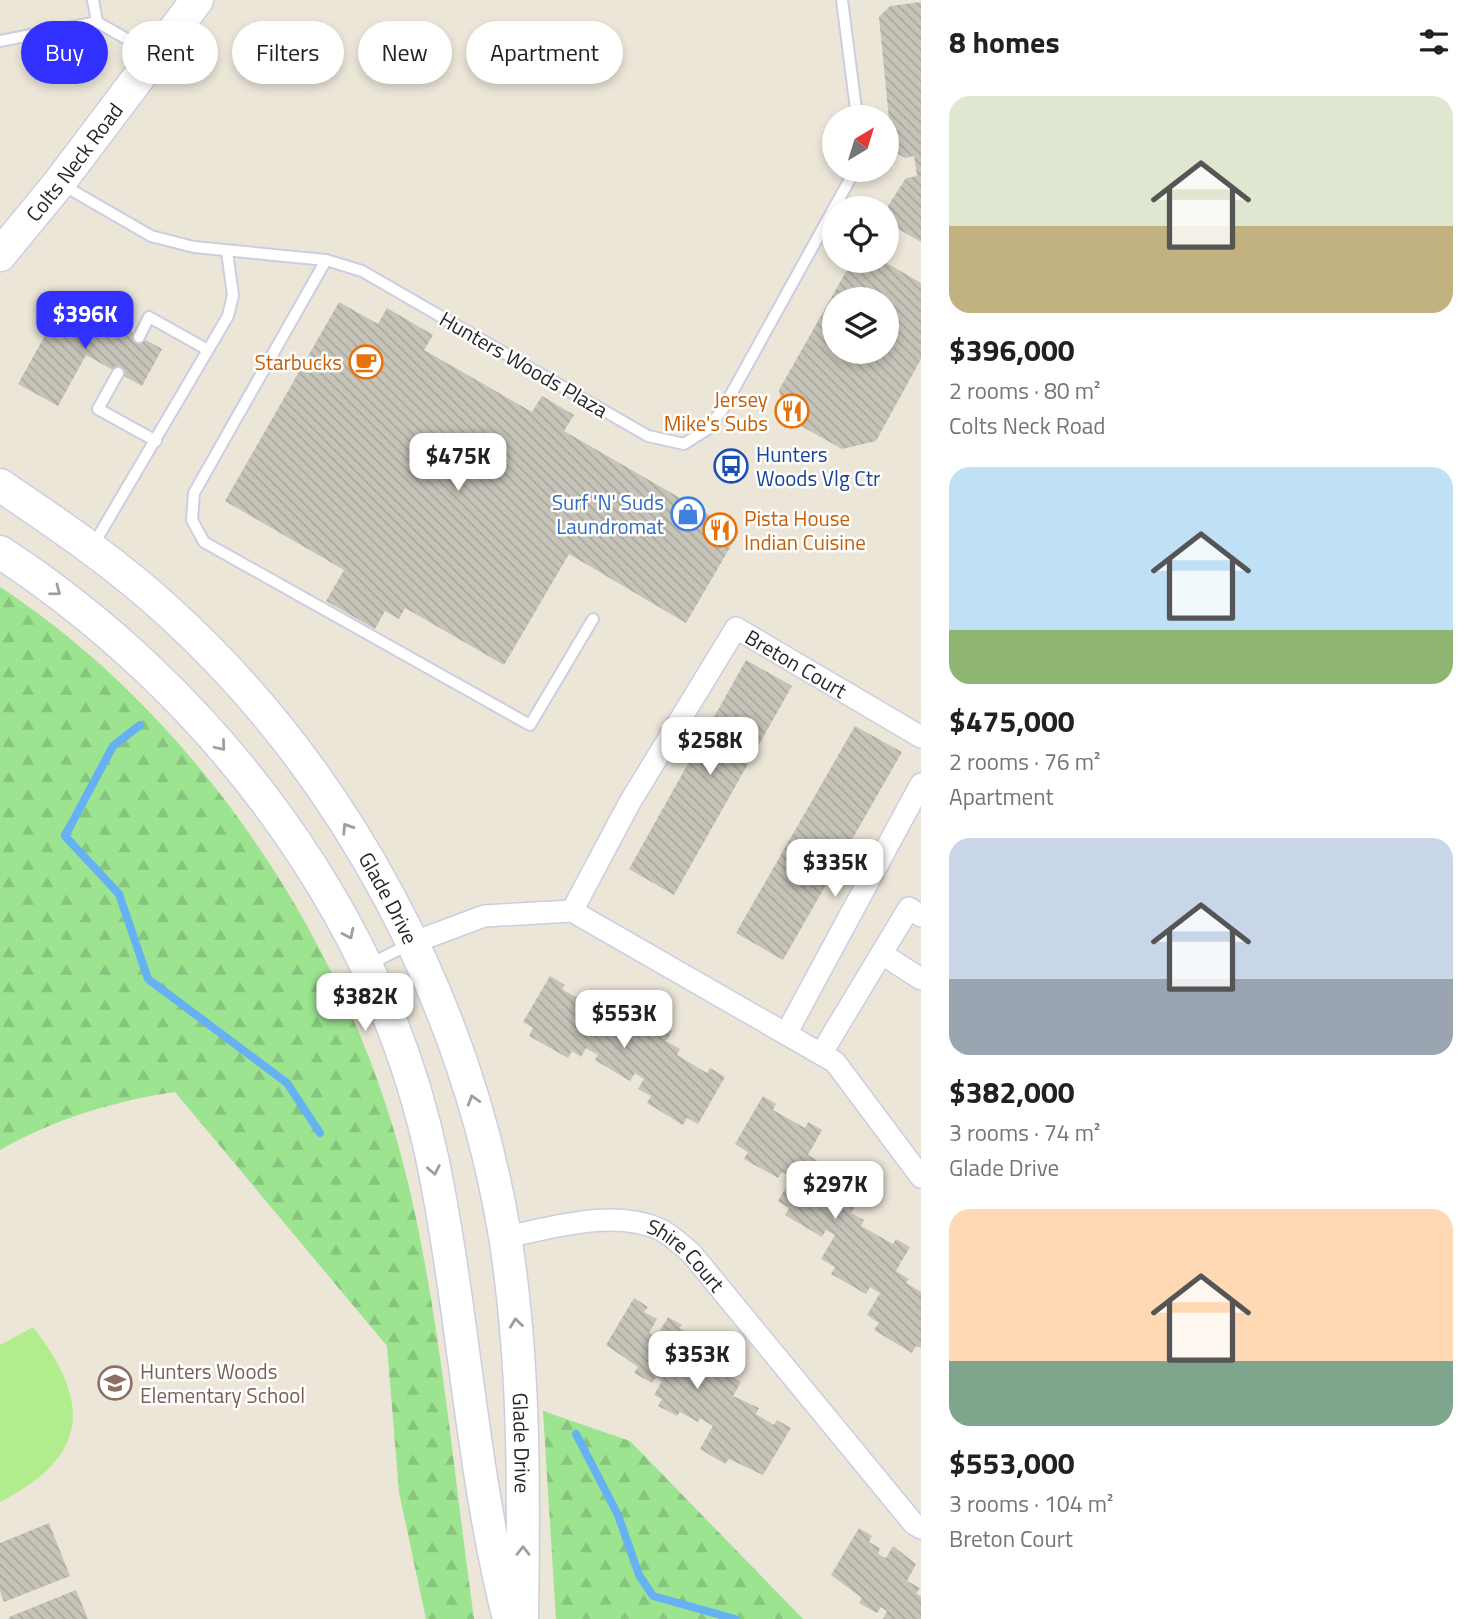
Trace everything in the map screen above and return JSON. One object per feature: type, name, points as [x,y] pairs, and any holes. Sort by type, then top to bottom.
[{"type":"street","name":"Colts Neck Road","points":[[181,21],[197,0]]},
{"type":"street","name":"Colts Neck Road","points":[[0,255],[134,84]]},
{"type":"street","name":"Glade Drive","points":[[0,485],[91,548],[172,615],[231,674],[279,732],[349,831],[387,892],[412,943],[433,989],[474,1102],[505,1237],[517,1333],[523,1619]]},
{"type":"street","name":"Glade Drive","points":[[0,552],[63,596],[127,649],[212,735],[293,838],[342,920],[365,967],[401,1052],[432,1160],[478,1474],[491,1549],[509,1619]]},
{"type":"street","name":"Breton Court","points":[[572,911],[630,802],[736,628],[921,737]]},
{"type":"street","points":[[786,1034],[921,783]]},
{"type":"street","points":[[821,1054],[909,908],[921,916]]},
{"type":"street","points":[[412,943],[484,916],[572,911],[835,1062],[921,1177]]},
{"type":"street","points":[[882,954],[921,979]]},
{"type":"street","name":"Shire Court","points":[[505,1237],[605,1222],[635,1222],[664,1231],[691,1253],[914,1524],[921,1528]]},
{"type":"lane","points":[[93,0],[97,21]]},
{"type":"lane","points":[[842,0],[855,105]]},
{"type":"lane","points":[[0,41],[21,37]]},
{"type":"lane","name":"Hunters Woods Plaza","points":[[59,183],[150,236],[227,252],[326,260],[362,271],[648,436],[684,444],[709,428],[724,407],[848,182]]},
{"type":"lane","points":[[91,548],[228,316],[233,295],[227,252]]},
{"type":"lane","points":[[326,260],[194,493],[192,520],[204,542],[530,725],[593,619]]},
{"type":"lane","points":[[139,337],[149,317],[208,350]]},
{"type":"lane","points":[[118,373],[98,409],[156,441]]},
{"type":"lane","points":[[365,967],[412,943]]},
{"type":"green space","points":[[0,587],[74,641],[142,704],[205,774],[261,850],[310,931],[352,1016],[385,1103],[410,1191],[421,1244],[439,1351],[474,1619],[426,1619],[399,1492],[387,1346],[175,1092],[130,1100],[63,1120],[0,1150]]},
{"type":"green space","points":[[33,1327],[52,1354],[65,1380],[72,1404],[72,1426],[65,1446],[51,1466],[0,1502],[0,1345]]},
{"type":"green space","points":[[543,1411],[630,1441],[803,1619],[556,1619]]},
{"type":"building","points":[[921,2],[921,242],[899,229],[899,196],[894,196],[906,178],[917,176],[914,156],[905,158],[900,155],[900,105],[888,105],[879,17],[890,6]]},
{"type":"building","points":[[899,270],[921,283],[921,359],[876,441],[842,449],[785,417],[779,390],[822,314],[822,364],[899,364],[899,287],[837,287],[845,273],[899,273]]},
{"type":"building","points":[[67,296],[162,349],[142,386],[86,355],[58,406],[18,384]]},
{"type":"building","points":[[339,302],[378,324],[387,308],[433,335],[424,350],[532,412],[542,396],[574,415],[564,431],[739,532],[686,623],[569,554],[504,665],[405,608],[399,619],[385,611],[375,629],[326,601],[344,570],[225,501]]},
{"type":"building","points":[[746,660],[792,686],[674,895],[629,869]]},
{"type":"building","points":[[855,726],[902,752],[783,960],[736,933]]},
{"type":"building","points":[[550,976],[565,985],[562,989],[592,1007],[596,1001],[610,1010],[616,999],[628,1007],[625,1012],[657,1030],[660,1025],[672,1031],[666,1041],[680,1049],[677,1055],[707,1073],[710,1068],[725,1077],[698,1124],[687,1118],[683,1125],[647,1103],[651,1096],[638,1089],[644,1079],[635,1073],[630,1081],[595,1060],[598,1055],[586,1048],[581,1057],[572,1051],[568,1058],[529,1036],[533,1028],[523,1022]]},
{"type":"building","points":[[763,1096],[776,1104],[773,1110],[805,1128],[808,1122],[822,1130],[808,1155],[821,1163],[818,1167],[849,1185],[852,1180],[865,1189],[851,1213],[864,1220],[861,1226],[893,1244],[896,1239],[910,1247],[896,1271],[909,1279],[906,1283],[921,1292],[921,1348],[916,1346],[912,1353],[874,1330],[879,1323],[867,1315],[880,1293],[870,1287],[866,1294],[831,1274],[835,1267],[821,1259],[835,1235],[826,1230],[822,1237],[785,1215],[789,1208],[778,1201],[792,1177],[782,1172],[778,1178],[744,1159],[748,1152],[735,1144]]},
{"type":"building","points":[[634,1298],[648,1307],[644,1312],[657,1319],[649,1333],[656,1337],[668,1317],[682,1325],[679,1328],[691,1335],[682,1349],[694,1356],[696,1352],[709,1360],[706,1366],[725,1378],[728,1374],[741,1382],[733,1396],[759,1408],[756,1414],[774,1425],[777,1420],[791,1428],[763,1475],[729,1459],[725,1464],[700,1449],[713,1426],[700,1418],[698,1422],[680,1412],[677,1416],[658,1406],[662,1399],[654,1395],[662,1381],[656,1377],[652,1383],[634,1373],[638,1367],[606,1345]]},
{"type":"building","points":[[49,1523],[70,1576],[4,1602],[0,1591],[0,1543]]},
{"type":"building","points":[[859,1528],[872,1536],[869,1542],[880,1548],[878,1554],[886,1558],[893,1546],[916,1564],[907,1581],[920,1588],[916,1594],[921,1596],[921,1619],[883,1619],[887,1611],[881,1607],[877,1613],[859,1603],[862,1598],[831,1575]]},
{"type":"building","points":[[76,1590],[88,1619],[9,1617]]},
{"type":"waterway","points":[[140,725],[113,746],[65,836],[119,894],[148,979],[287,1083],[320,1133]]},
{"type":"waterway","points":[[576,1434],[618,1515],[639,1575],[653,1596],[735,1619]]},
{"type":"place","name":"Starbucks","points":[[366,362]]},
{"type":"place","name":"Jersey Mike's Subs","points":[[792,411]]},
{"type":"place","name":"Hunters Woods Vlg Ctr","points":[[731,466]]},
{"type":"place","name":"Surf 'N' Suds Laundromat","points":[[688,514]]},
{"type":"place","name":"Pista House Indian Cuisine","points":[[720,530]]},
{"type":"place","name":"Hunters Woods Elementary School","points":[[115,1383]]}]
